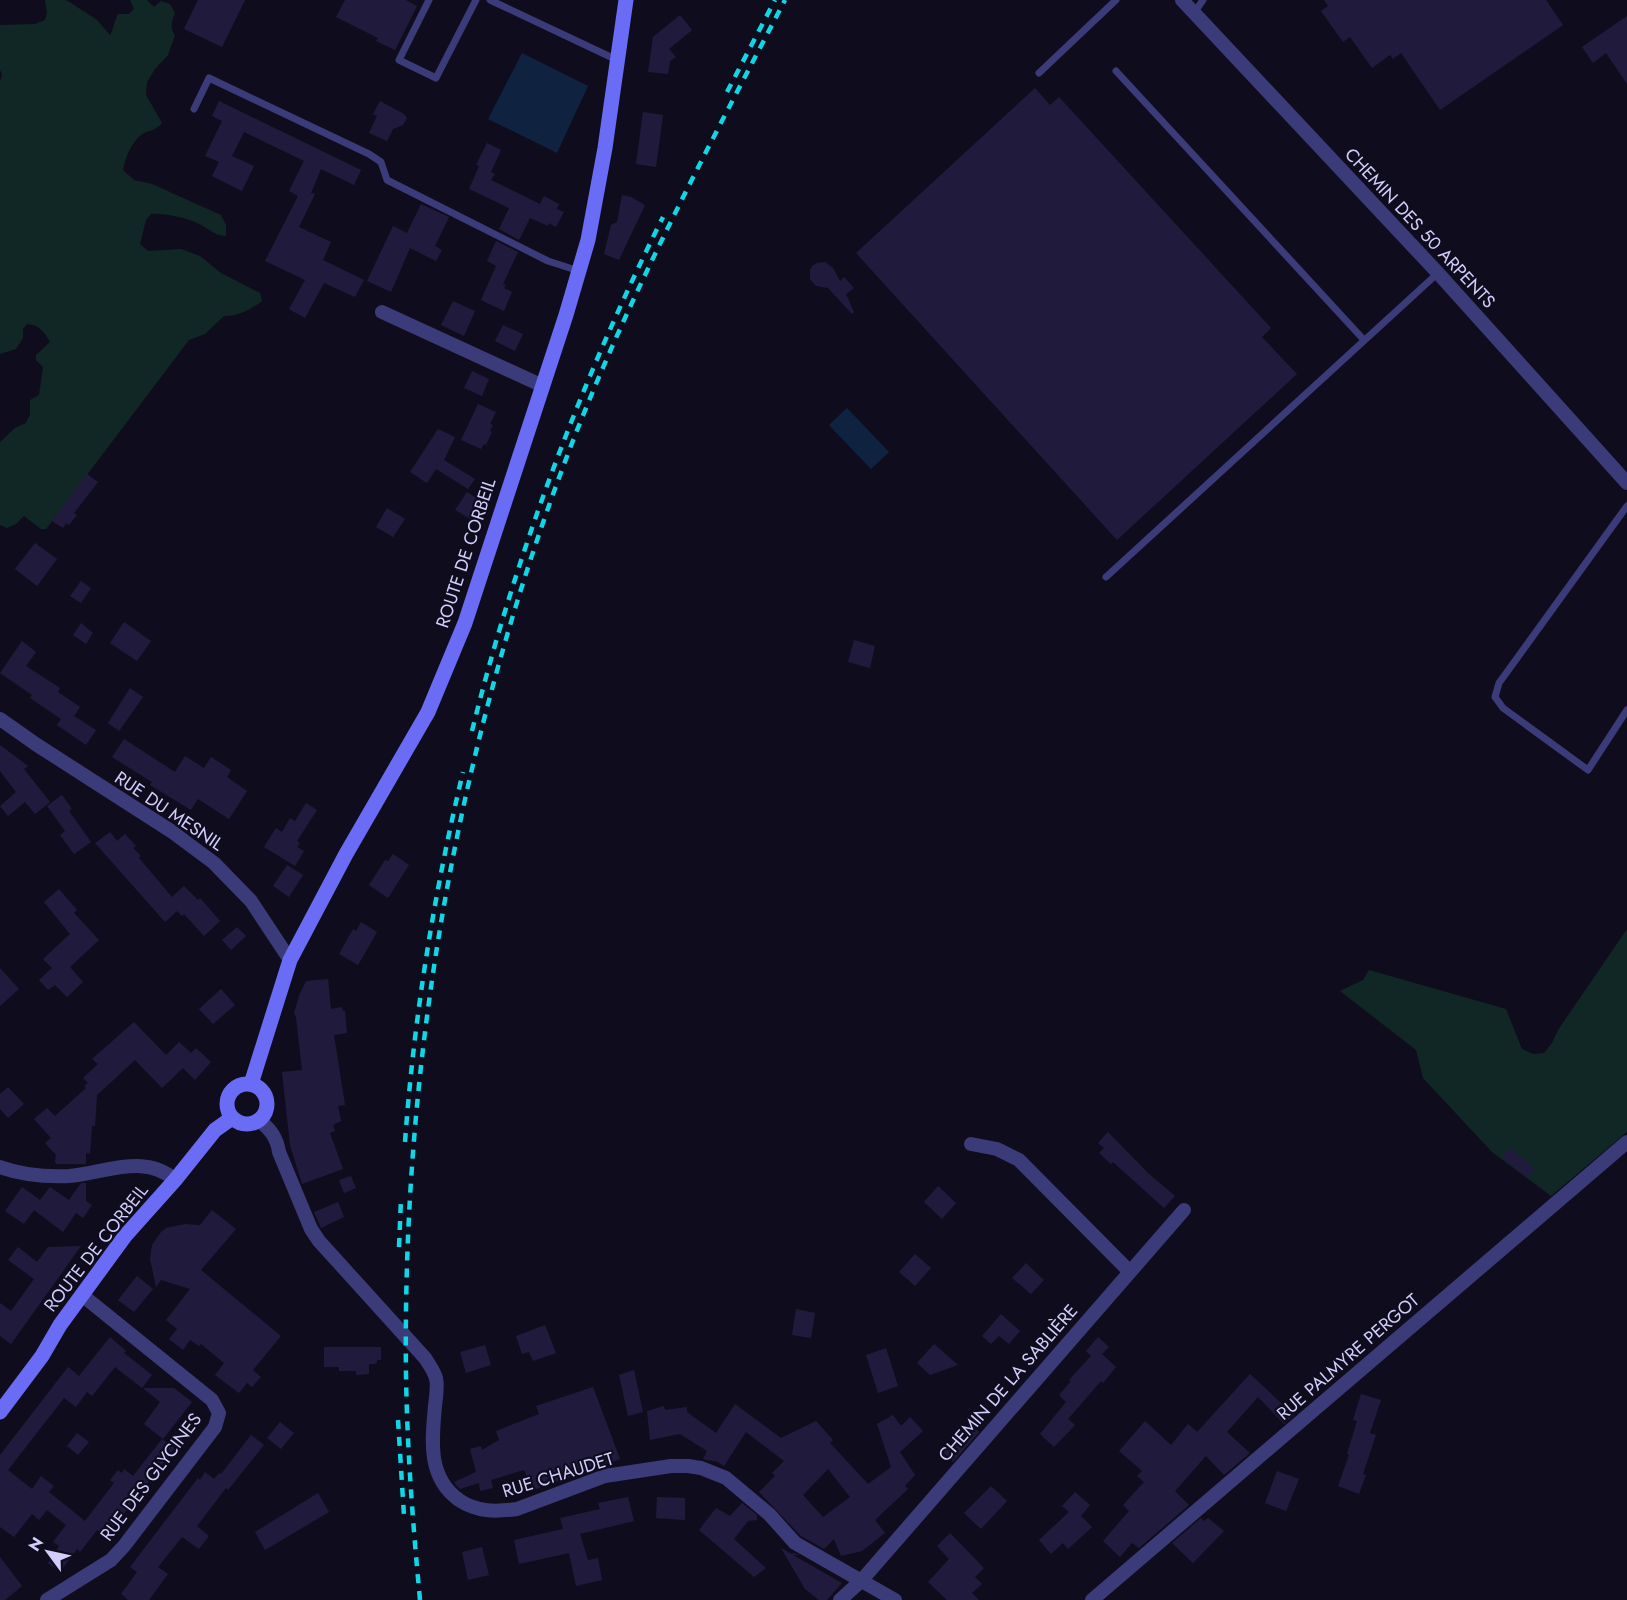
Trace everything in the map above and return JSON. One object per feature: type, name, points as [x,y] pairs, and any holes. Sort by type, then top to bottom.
[{"type":"main road","name":"ROUTE DE CORBEIL","points":[[251,1084],[290,960],[346,854],[428,712],[465,623],[588,240],[605,148],[626,0]]},
{"type":"main road","points":[[251,1084],[262,1091],[267,1109],[254,1123],[242,1124],[232,1118],[227,1106],[230,1095],[239,1086],[251,1084]]},
{"type":"main road","name":"ROUTE DE CORBEIL","points":[[0,1412],[42,1356],[60,1324],[125,1236],[175,1180],[215,1130],[232,1118]]},
{"type":"street","name":"CHEMIN DES 50 ARPENTS","points":[[1182,0],[1438,273],[1627,483]]},
{"type":"street","points":[[382,312],[543,386]]},
{"type":"street","name":"RUE DU MESNIL","points":[[0,719],[171,831],[214,863],[251,901],[290,960]]},
{"type":"street","name":"RUE CHAUDET","points":[[259,1120],[277,1139],[279,1152],[311,1229],[319,1241],[425,1358],[433,1370],[437,1388],[432,1441],[433,1456],[435,1469],[450,1494],[472,1507],[494,1512],[504,1511],[517,1509],[605,1476],[671,1466],[694,1467],[726,1478],[769,1514],[795,1543],[895,1600]]},
{"type":"street","name":"RUE PALMYRE PERGOT","points":[[1092,1600],[1627,1142]]},
{"type":"street","points":[[971,1144],[998,1149],[1019,1160],[1129,1271]]},
{"type":"street","points":[[0,1167],[27,1174],[68,1176],[142,1165],[165,1172],[175,1180]]},
{"type":"street","name":"CHEMIN DE LA SABLIÈRE","points":[[840,1600],[861,1581],[1184,1210]]},
{"type":"street","name":"RUE DES GLYCINES","points":[[47,1600],[111,1560],[124,1546],[215,1427],[219,1413],[212,1400],[82,1295]]},
{"type":"lane","points":[[429,0],[399,60],[436,78],[476,0]]},
{"type":"lane","points":[[490,0],[617,60]]},
{"type":"lane","points":[[1039,73],[1116,0]]},
{"type":"lane","points":[[1194,13],[1203,0]]},
{"type":"lane","points":[[1116,71],[1364,340]]},
{"type":"lane","points":[[194,109],[209,78],[369,154],[381,162],[387,180],[548,261],[579,271]]},
{"type":"lane","points":[[1106,577],[1438,273]]},
{"type":"lane","points":[[1627,506],[1499,683],[1495,697],[1503,708],[1588,770],[1627,710]]},
{"type":"green space","points":[[45,0],[66,0],[97,20],[110,35],[118,14],[129,14],[134,9],[130,0],[147,0],[154,7],[161,1],[170,4],[175,13],[172,27],[175,35],[168,55],[147,82],[146,95],[162,123],[137,138],[129,151],[123,170],[134,180],[152,184],[221,215],[226,225],[226,236],[184,218],[151,214],[146,220],[140,244],[148,251],[181,249],[200,256],[221,273],[260,293],[262,301],[244,312],[224,316],[205,334],[189,340],[46,529],[41,529],[24,516],[16,524],[7,528],[0,525],[0,442],[15,428],[26,423],[30,414],[30,400],[39,395],[43,367],[36,360],[36,355],[50,342],[38,327],[27,324],[23,329],[23,338],[16,349],[0,354],[0,82],[2,74],[0,70],[0,25],[35,24],[45,20],[47,13]]},
{"type":"green space","points":[[1627,929],[1627,1132],[1551,1196],[1492,1152],[1423,1078],[1416,1050],[1340,991],[1363,980],[1369,970],[1506,1009],[1522,1049],[1533,1054],[1544,1053]]},
{"type":"water","points":[[522,53],[588,86],[557,153],[488,119]]},
{"type":"water","points":[[847,408],[889,452],[871,469],[829,425]]},
{"type":"building","points":[[198,0],[245,0],[222,47],[184,29]]},
{"type":"building","points":[[345,0],[406,0],[417,6],[395,50],[376,41],[378,38],[336,17]]},
{"type":"building","points":[[1324,0],[1546,0],[1563,25],[1440,110],[1401,53],[1393,59],[1390,55],[1372,68],[1350,37],[1343,42],[1321,11],[1328,6]]},
{"type":"building","points":[[680,15],[692,30],[669,49],[676,57],[670,61],[668,74],[648,72],[653,37]]},
{"type":"building","points":[[1627,16],[1627,84],[1606,53],[1593,63],[1582,47]]},
{"type":"building","points":[[1035,88],[1050,105],[1059,97],[1271,328],[1262,337],[1297,374],[1117,540],[856,253]]},
{"type":"building","points":[[219,101],[361,170],[354,185],[321,169],[311,193],[315,194],[299,227],[331,242],[323,260],[364,280],[355,297],[324,283],[305,318],[289,309],[305,280],[265,261],[298,196],[289,191],[304,161],[244,132],[232,156],[254,166],[242,191],[212,176],[219,162],[205,156],[222,121],[212,116]]},
{"type":"building","points":[[380,101],[407,118],[403,125],[393,129],[387,141],[369,133],[377,116],[373,114]]},
{"type":"building","points":[[643,112],[663,115],[656,167],[636,164]]},
{"type":"building","points":[[487,143],[501,150],[491,172],[495,174],[491,180],[540,204],[544,196],[559,204],[557,209],[564,212],[556,227],[530,218],[519,240],[499,229],[509,208],[469,189],[479,166],[476,165]]},
{"type":"building","points":[[622,195],[645,205],[619,260],[604,254],[611,225],[617,222]]},
{"type":"building","points":[[421,204],[449,217],[435,246],[442,250],[436,261],[410,248],[391,292],[367,281],[393,226],[407,233]]},
{"type":"building","points":[[496,241],[518,252],[503,284],[506,285],[504,288],[512,292],[504,311],[481,300],[496,266],[487,261]]},
{"type":"building","points":[[825,262],[833,268],[840,281],[844,277],[854,288],[846,294],[854,312],[852,314],[828,288],[816,286],[810,279],[812,266]]},
{"type":"building","points":[[453,301],[475,311],[464,336],[441,325]]},
{"type":"building","points":[[503,325],[523,334],[515,351],[495,341]]},
{"type":"building","points":[[472,371],[489,379],[482,396],[464,388]]},
{"type":"building","points":[[478,404],[496,412],[490,424],[493,425],[490,431],[492,432],[486,445],[484,444],[481,449],[461,440]]},
{"type":"building","points":[[438,429],[455,437],[444,460],[475,479],[468,489],[436,469],[427,483],[410,472]]},
{"type":"building","points":[[87,474],[98,482],[74,513],[77,515],[69,525],[66,523],[63,528],[52,521]]},
{"type":"building","points":[[467,492],[484,503],[472,520],[455,510]]},
{"type":"building","points":[[387,508],[405,519],[393,537],[376,527]]},
{"type":"building","points":[[35,543],[57,559],[37,586],[15,569]]},
{"type":"building","points":[[81,581],[91,588],[81,603],[70,596]]},
{"type":"building","points":[[124,622],[151,641],[137,661],[110,643]]},
{"type":"building","points":[[81,623],[93,633],[86,644],[73,635]]},
{"type":"building","points":[[854,640],[875,646],[870,668],[848,662]]},
{"type":"building","points":[[22,641],[36,652],[26,666],[60,688],[58,692],[80,707],[74,716],[96,730],[86,745],[57,725],[61,719],[30,698],[32,695],[0,673]]},
{"type":"building","points":[[130,688],[143,697],[119,731],[108,723]]},
{"type":"building","points":[[124,739],[175,772],[185,756],[204,768],[211,757],[231,770],[227,777],[247,791],[229,819],[198,799],[191,810],[150,785],[152,782],[112,757]]},
{"type":"building","points":[[0,745],[28,766],[24,769],[50,802],[35,814],[25,802],[8,816],[0,806],[16,792],[0,771]]},
{"type":"building","points":[[62,795],[72,809],[69,811],[91,842],[74,854],[60,835],[65,831],[47,806]]},
{"type":"building","points":[[306,803],[317,810],[297,841],[300,843],[297,847],[304,851],[295,866],[264,847],[276,828],[282,832],[290,818],[295,821]]},
{"type":"building","points":[[110,832],[117,841],[125,834],[136,846],[133,848],[141,856],[139,858],[172,897],[184,886],[198,900],[200,898],[220,921],[204,936],[184,914],[182,916],[177,911],[165,922],[95,843]]},
{"type":"building","points":[[393,854],[409,865],[388,898],[369,885],[385,860],[388,861]]},
{"type":"building","points":[[287,865],[303,875],[289,897],[273,886]]},
{"type":"building","points":[[59,889],[77,910],[74,913],[99,940],[70,967],[83,982],[67,997],[55,985],[48,990],[39,980],[52,968],[43,959],[70,934],[44,902]]},
{"type":"building","points":[[361,922],[377,932],[358,965],[339,954],[353,929],[356,931]]},
{"type":"building","points":[[237,927],[246,936],[231,950],[222,940]]},
{"type":"building","points":[[0,968],[19,989],[0,1006]]},
{"type":"building","points":[[328,979],[331,1009],[342,1007],[345,1011],[347,1033],[334,1035],[345,1105],[338,1106],[341,1121],[333,1125],[335,1131],[330,1133],[343,1169],[302,1184],[290,1145],[282,1072],[302,1070],[294,1013],[306,981]]},
{"type":"building","points":[[221,989],[235,1005],[213,1024],[199,1009]]},
{"type":"building","points":[[134,1022],[166,1055],[179,1042],[191,1053],[196,1048],[211,1062],[195,1080],[183,1068],[162,1088],[135,1060],[97,1095],[95,1126],[92,1126],[90,1154],[86,1153],[86,1164],[56,1164],[56,1155],[45,1143],[51,1138],[34,1119],[47,1108],[55,1116],[86,1088],[84,1086],[88,1083],[83,1078],[98,1064],[92,1059]]},
{"type":"building","points":[[8,1087],[24,1104],[8,1118],[0,1109],[0,1094]]},
{"type":"building","points":[[1108,1132],[1148,1173],[1175,1196],[1164,1208],[1113,1162],[1111,1164],[1099,1153],[1104,1148],[1098,1143]]},
{"type":"building","points":[[1510,1148],[1535,1169],[1527,1178],[1502,1157]]},
{"type":"building","points":[[351,1176],[356,1188],[344,1193],[339,1180]]},
{"type":"building","points":[[81,1183],[86,1183],[86,1201],[92,1205],[83,1218],[76,1213],[63,1232],[34,1210],[24,1224],[5,1211],[22,1187],[40,1200],[50,1187],[69,1200]]},
{"type":"building","points":[[938,1186],[956,1203],[942,1219],[924,1202]]},
{"type":"building","points":[[338,1202],[344,1217],[321,1228],[314,1212]]},
{"type":"building","points":[[212,1210],[236,1229],[201,1270],[281,1336],[253,1370],[261,1377],[252,1387],[247,1383],[239,1393],[215,1375],[224,1363],[201,1344],[199,1346],[190,1340],[183,1350],[169,1339],[177,1329],[166,1320],[190,1289],[161,1280],[156,1287],[150,1259],[152,1245],[166,1228],[185,1224],[200,1225]]},
{"type":"building","points":[[81,1246],[11,1344],[0,1336],[0,1303],[11,1311],[34,1279],[8,1260],[18,1247],[37,1262],[48,1247]]},
{"type":"building","points":[[915,1254],[931,1268],[915,1286],[899,1272]]},
{"type":"building","points":[[1026,1263],[1044,1280],[1031,1294],[1012,1278]]},
{"type":"building","points":[[137,1276],[153,1289],[134,1312],[118,1300]]},
{"type":"building","points":[[796,1309],[815,1313],[811,1338],[792,1335]]},
{"type":"building","points":[[1001,1314],[1020,1331],[1009,1344],[999,1336],[991,1344],[982,1336]]},
{"type":"building","points":[[545,1325],[556,1353],[533,1361],[529,1352],[522,1354],[516,1336]]},
{"type":"building","points":[[110,1337],[126,1351],[124,1353],[152,1375],[142,1388],[115,1367],[92,1396],[87,1392],[76,1407],[64,1398],[8,1470],[32,1489],[41,1476],[54,1486],[49,1492],[85,1521],[114,1483],[110,1480],[118,1470],[122,1473],[124,1469],[133,1476],[162,1439],[175,1448],[106,1537],[97,1530],[80,1552],[77,1549],[60,1572],[48,1563],[59,1546],[53,1542],[66,1525],[47,1510],[39,1520],[32,1514],[14,1537],[0,1527],[0,1455],[68,1367],[79,1376]]},
{"type":"building","points":[[1098,1337],[1109,1347],[1102,1354],[1116,1367],[1068,1419],[1075,1425],[1054,1447],[1040,1434],[1066,1402],[1059,1395],[1091,1356],[1086,1351]]},
{"type":"building","points":[[934,1344],[958,1365],[930,1375],[917,1363]]},
{"type":"building","points":[[485,1345],[491,1365],[466,1373],[460,1352]]},
{"type":"building","points":[[324,1347],[381,1347],[381,1360],[369,1364],[369,1374],[356,1375],[356,1371],[339,1371],[339,1367],[324,1367]]},
{"type":"building","points":[[886,1348],[898,1386],[878,1393],[866,1355]]},
{"type":"building","points":[[634,1370],[643,1412],[628,1416],[619,1375]]},
{"type":"building","points":[[1250,1374],[1294,1415],[1284,1424],[1258,1397],[1227,1432],[1250,1453],[1224,1475],[1206,1456],[1175,1491],[1189,1505],[1139,1548],[1132,1543],[1120,1557],[1103,1541],[1129,1511],[1123,1505],[1144,1482],[1137,1476],[1142,1471],[1119,1451],[1145,1421],[1171,1445],[1188,1424],[1197,1432]]},
{"type":"building","points":[[593,1387],[620,1459],[533,1490],[524,1470],[491,1480],[493,1488],[480,1491],[479,1483],[460,1489],[456,1485],[454,1482],[476,1472],[470,1449],[481,1446],[482,1450],[499,1440],[496,1431],[539,1414],[536,1406]]},
{"type":"building","points":[[143,1388],[174,1388],[192,1402],[163,1439],[144,1424],[160,1402]]},
{"type":"building","points":[[1361,1394],[1381,1400],[1370,1433],[1376,1435],[1359,1494],[1338,1486],[1349,1455],[1347,1454],[1357,1421],[1353,1420]]},
{"type":"building","points":[[735,1404],[781,1438],[816,1421],[833,1440],[830,1443],[868,1484],[891,1467],[877,1424],[893,1415],[901,1426],[910,1417],[923,1431],[900,1452],[915,1475],[905,1486],[908,1489],[875,1520],[885,1533],[862,1551],[841,1556],[834,1539],[824,1549],[801,1536],[759,1492],[775,1476],[772,1473],[784,1461],[746,1432],[724,1466],[718,1462],[703,1459],[707,1451],[680,1434],[650,1440],[647,1411],[664,1406],[665,1410],[687,1407],[687,1412],[716,1433]],"holes":[[[828,1469],[850,1497],[823,1517],[803,1495]]]},
{"type":"building","points":[[280,1422],[294,1433],[281,1449],[267,1438]]},
{"type":"building","points":[[969,1423],[979,1432],[953,1462],[943,1452]]},
{"type":"building","points":[[77,1433],[89,1442],[78,1455],[67,1446]]},
{"type":"building","points":[[251,1435],[264,1445],[228,1490],[226,1488],[197,1526],[209,1536],[199,1549],[182,1537],[158,1567],[168,1574],[149,1600],[128,1600],[121,1594],[137,1572],[130,1567],[198,1478],[200,1480],[205,1472],[214,1479],[219,1473],[221,1474]]},
{"type":"building","points":[[1277,1471],[1299,1479],[1286,1511],[1265,1503]]},
{"type":"building","points":[[991,1486],[1007,1501],[981,1529],[964,1513]]},
{"type":"building","points":[[1075,1492],[1090,1505],[1081,1516],[1092,1527],[1068,1549],[1063,1543],[1051,1554],[1039,1540],[1069,1512],[1062,1506]]},
{"type":"building","points":[[318,1493],[329,1512],[265,1550],[255,1532]]},
{"type":"building","points":[[628,1497],[634,1521],[580,1534],[588,1560],[598,1558],[602,1580],[576,1586],[569,1553],[519,1564],[514,1540],[563,1529],[560,1518],[600,1509],[598,1503]]},
{"type":"building","points":[[657,1497],[685,1498],[685,1520],[656,1518]]},
{"type":"building","points":[[742,1503],[757,1515],[757,1520],[748,1521],[734,1539],[766,1568],[754,1577],[699,1530],[716,1508],[730,1516]]},
{"type":"building","points":[[1201,1518],[1204,1521],[1208,1518],[1224,1531],[1193,1563],[1172,1543]]},
{"type":"building","points":[[950,1533],[984,1568],[975,1577],[982,1584],[972,1593],[979,1600],[947,1600],[928,1582],[949,1559],[937,1546]]},
{"type":"building","points":[[482,1547],[489,1575],[468,1580],[462,1552]]},
{"type":"building","points":[[781,1548],[799,1555],[793,1555],[842,1583],[827,1600],[819,1600],[805,1589]]},
{"type":"building","points":[[0,1557],[22,1586],[5,1600],[0,1600]]},
{"type":"railway","points":[[727,92],[775,0]]},
{"type":"railway","points":[[420,1600],[411,1487],[406,1374],[407,1254],[414,1135],[427,1016],[445,898],[469,781],[499,665],[534,550],[574,438],[647,271],[785,0]]},
{"type":"railway","points":[[472,731],[509,599],[553,469],[605,341],[663,217]]},
{"type":"railway","points":[[405,1142],[426,956],[463,772]]},
{"type":"railway","points":[[399,1247],[401,1199]]},
{"type":"railway","points":[[398,1420],[404,1516]]}]
